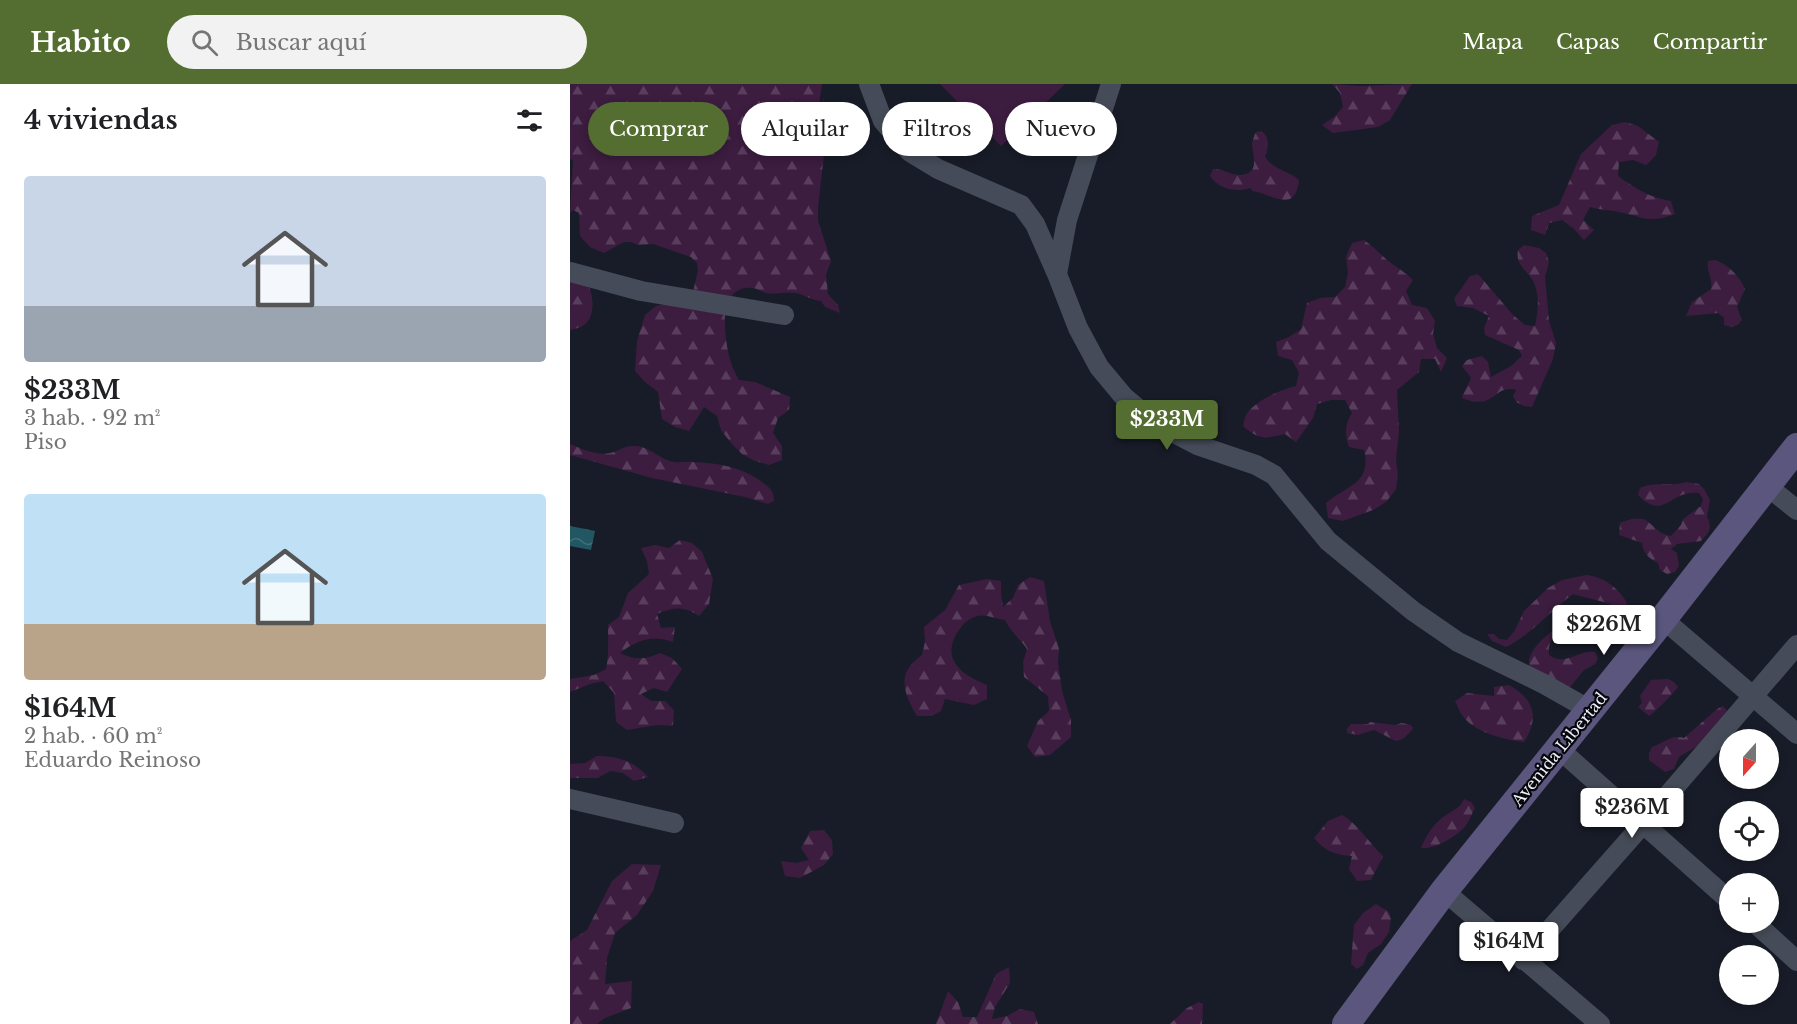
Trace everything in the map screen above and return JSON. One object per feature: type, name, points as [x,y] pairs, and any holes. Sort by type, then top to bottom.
[{"type":"main road","name":"Avenida Libertad","points":[[1347,1024],[1444,891],[1663,619],[1797,447]]},
{"type":"street","points":[[869,84],[883,121],[910,152],[938,169],[1021,205],[1035,224],[1078,328],[1099,367],[1124,397],[1155,423],[1197,445],[1256,465],[1274,475],[1328,541],[1413,611],[1458,642],[1544,684],[1590,710]]},
{"type":"street","points":[[1057,274],[1067,220],[1111,84]]},
{"type":"street","points":[[570,272],[641,291],[784,315]]},
{"type":"street","points":[[1767,486],[1797,510]]},
{"type":"street","points":[[1663,619],[1797,734]]},
{"type":"street","points":[[1523,960],[1797,645]]},
{"type":"street","points":[[1559,749],[1719,891]]},
{"type":"street","points":[[570,799],[674,823]]},
{"type":"street","points":[[1444,891],[1600,1024]]},
{"type":"street","points":[[1766,933],[1797,961]]},
{"type":"green space","points":[[570,84],[822,84],[819,102],[741,102],[741,156],[824,156],[818,221],[831,261],[826,275],[828,294],[838,305],[840,313],[825,307],[821,301],[798,294],[764,293],[753,288],[738,290],[733,294],[726,312],[727,347],[730,361],[739,380],[755,382],[790,397],[789,410],[778,418],[773,433],[782,446],[782,460],[769,465],[742,454],[721,430],[717,416],[704,407],[689,431],[675,427],[662,419],[658,392],[635,371],[637,341],[645,315],[656,306],[693,292],[698,270],[697,263],[691,257],[653,244],[638,245],[624,242],[604,253],[590,247],[580,236],[579,213],[573,210],[570,213],[573,160],[570,159]]},
{"type":"green space","points":[[940,84],[1065,84],[1046,102],[1005,102],[1005,142],[1001,146],[993,138],[993,102],[958,102]]},
{"type":"green space","points":[[1332,84],[1359,86],[1412,84],[1390,120],[1378,127],[1333,133],[1322,125],[1343,107],[1340,93]]},
{"type":"green space","points":[[1625,122],[1638,126],[1659,142],[1656,155],[1646,165],[1633,160],[1619,162],[1618,176],[1649,195],[1671,201],[1675,214],[1658,219],[1646,219],[1590,207],[1583,220],[1594,230],[1584,240],[1562,220],[1549,223],[1545,235],[1531,230],[1532,216],[1559,205],[1581,154],[1612,125]]},
{"type":"green space","points":[[1262,131],[1268,140],[1265,156],[1268,160],[1299,180],[1297,191],[1288,200],[1275,198],[1250,188],[1228,189],[1218,184],[1210,176],[1213,169],[1240,175],[1250,172],[1254,165],[1253,139],[1256,132]]},
{"type":"green space","points":[[1364,240],[1413,280],[1406,291],[1412,305],[1427,308],[1435,321],[1433,334],[1437,348],[1447,358],[1441,372],[1435,359],[1421,359],[1419,372],[1397,390],[1399,431],[1396,489],[1386,502],[1373,510],[1343,521],[1328,518],[1326,503],[1361,477],[1366,461],[1364,450],[1349,447],[1346,430],[1352,413],[1345,400],[1331,400],[1317,404],[1313,418],[1296,442],[1285,434],[1258,436],[1243,426],[1247,414],[1258,403],[1296,386],[1299,373],[1292,360],[1278,356],[1276,342],[1301,329],[1307,303],[1320,298],[1335,297],[1345,287],[1348,272],[1346,257],[1352,243]]},
{"type":"green space","points":[[1524,245],[1539,248],[1546,253],[1549,262],[1545,277],[1549,321],[1556,343],[1553,359],[1532,407],[1516,402],[1513,396],[1516,390],[1509,389],[1481,402],[1462,398],[1471,378],[1462,366],[1467,360],[1482,356],[1488,362],[1491,377],[1511,366],[1522,356],[1519,350],[1485,335],[1484,328],[1489,316],[1473,308],[1457,306],[1454,299],[1470,276],[1478,274],[1513,315],[1525,325],[1535,326],[1538,304],[1536,288],[1518,260],[1518,250]]},
{"type":"green space","points":[[1715,260],[1733,271],[1745,289],[1737,307],[1742,320],[1738,325],[1731,327],[1724,325],[1724,318],[1718,313],[1686,316],[1692,302],[1711,289],[1708,261]]},
{"type":"green space","points":[[570,263],[586,281],[591,292],[592,310],[584,325],[570,330]]},
{"type":"green space","points":[[570,444],[600,454],[636,446],[674,462],[729,467],[746,473],[765,484],[772,492],[774,501],[768,504],[745,497],[652,478],[570,455]]},
{"type":"green space","points":[[1686,482],[1699,484],[1710,500],[1707,517],[1710,527],[1701,541],[1677,544],[1671,549],[1677,553],[1679,566],[1675,572],[1667,574],[1660,570],[1658,563],[1647,555],[1642,543],[1619,535],[1620,523],[1631,519],[1645,520],[1663,534],[1671,536],[1681,525],[1683,519],[1701,506],[1703,499],[1699,493],[1681,495],[1667,503],[1654,506],[1638,495],[1640,488],[1646,486]]},
{"type":"green space","points":[[680,540],[692,543],[702,552],[713,579],[709,604],[699,616],[688,610],[679,609],[657,614],[661,628],[675,627],[673,642],[659,639],[645,640],[620,653],[640,658],[660,653],[672,658],[682,669],[667,692],[654,688],[641,694],[651,701],[665,701],[674,710],[673,726],[657,725],[627,730],[616,722],[614,693],[603,681],[570,692],[570,679],[594,675],[606,669],[608,625],[619,617],[628,593],[649,574],[647,561],[641,548],[655,545],[669,548]]},
{"type":"green space","points":[[1586,575],[1610,584],[1627,603],[1617,621],[1600,634],[1574,629],[1558,632],[1553,637],[1549,655],[1555,658],[1567,659],[1583,653],[1595,652],[1598,659],[1595,664],[1584,670],[1567,691],[1542,679],[1531,670],[1529,663],[1531,655],[1543,639],[1560,626],[1574,618],[1599,614],[1611,604],[1573,594],[1524,636],[1506,647],[1492,641],[1487,634],[1494,634],[1499,639],[1507,640],[1515,630],[1524,611],[1548,588],[1562,580]]},
{"type":"green space","points":[[1030,577],[1044,581],[1050,621],[1059,649],[1058,663],[1062,691],[1071,720],[1071,737],[1050,755],[1035,757],[1027,746],[1038,721],[1049,711],[1048,696],[1024,677],[1023,662],[1027,649],[1005,620],[984,616],[974,617],[962,626],[953,640],[952,658],[956,665],[969,676],[987,685],[987,699],[974,705],[945,699],[941,711],[932,716],[917,716],[908,699],[905,683],[908,669],[922,655],[925,642],[924,627],[945,610],[959,585],[987,579],[1001,581],[1003,607],[1013,598],[1018,585]]},
{"type":"green space","points":[[1668,679],[1678,687],[1649,716],[1638,707],[1642,703],[1640,696],[1651,680]]},
{"type":"green space","points":[[1509,685],[1524,696],[1532,709],[1532,725],[1524,742],[1499,737],[1474,726],[1462,715],[1455,701],[1467,693],[1494,696],[1494,687]]},
{"type":"green space","points":[[1723,706],[1728,712],[1709,739],[1679,757],[1674,769],[1665,772],[1649,760],[1652,747],[1672,738],[1684,738]]},
{"type":"green space","points":[[1370,722],[1395,725],[1402,723],[1411,725],[1413,729],[1403,739],[1396,741],[1374,730],[1358,735],[1347,733],[1351,724]]},
{"type":"green space","points":[[597,756],[625,760],[648,777],[634,781],[623,773],[610,771],[598,778],[570,778],[570,764],[585,763]]},
{"type":"green space","points":[[1464,799],[1471,802],[1475,808],[1462,829],[1439,845],[1421,848],[1427,835],[1436,824],[1458,808]]},
{"type":"green space","points":[[1342,815],[1354,824],[1383,856],[1371,880],[1357,881],[1349,869],[1352,856],[1331,852],[1314,838],[1328,821]]},
{"type":"green space","points":[[824,830],[832,840],[833,854],[824,865],[800,878],[785,876],[781,861],[796,863],[809,860],[801,848],[810,831]]},
{"type":"green space","points":[[632,864],[661,865],[653,891],[637,915],[615,933],[607,958],[605,984],[632,981],[631,1008],[605,1018],[597,1024],[570,1024],[570,941],[587,930],[612,881]]},
{"type":"green space","points":[[1376,904],[1389,912],[1391,919],[1389,932],[1381,944],[1368,953],[1363,965],[1357,969],[1351,964],[1354,925],[1363,913]]},
{"type":"green space","points":[[1009,967],[1010,983],[995,1007],[992,1019],[1007,1016],[1020,1009],[1034,1012],[1038,1024],[936,1024],[948,991],[958,1002],[963,1017],[977,1017],[996,974]]},
{"type":"green space","points":[[1199,1002],[1203,1004],[1202,1024],[1170,1024],[1187,1008]]},
{"type":"water","points":[[570,526],[595,531],[591,550],[570,546]]}]
